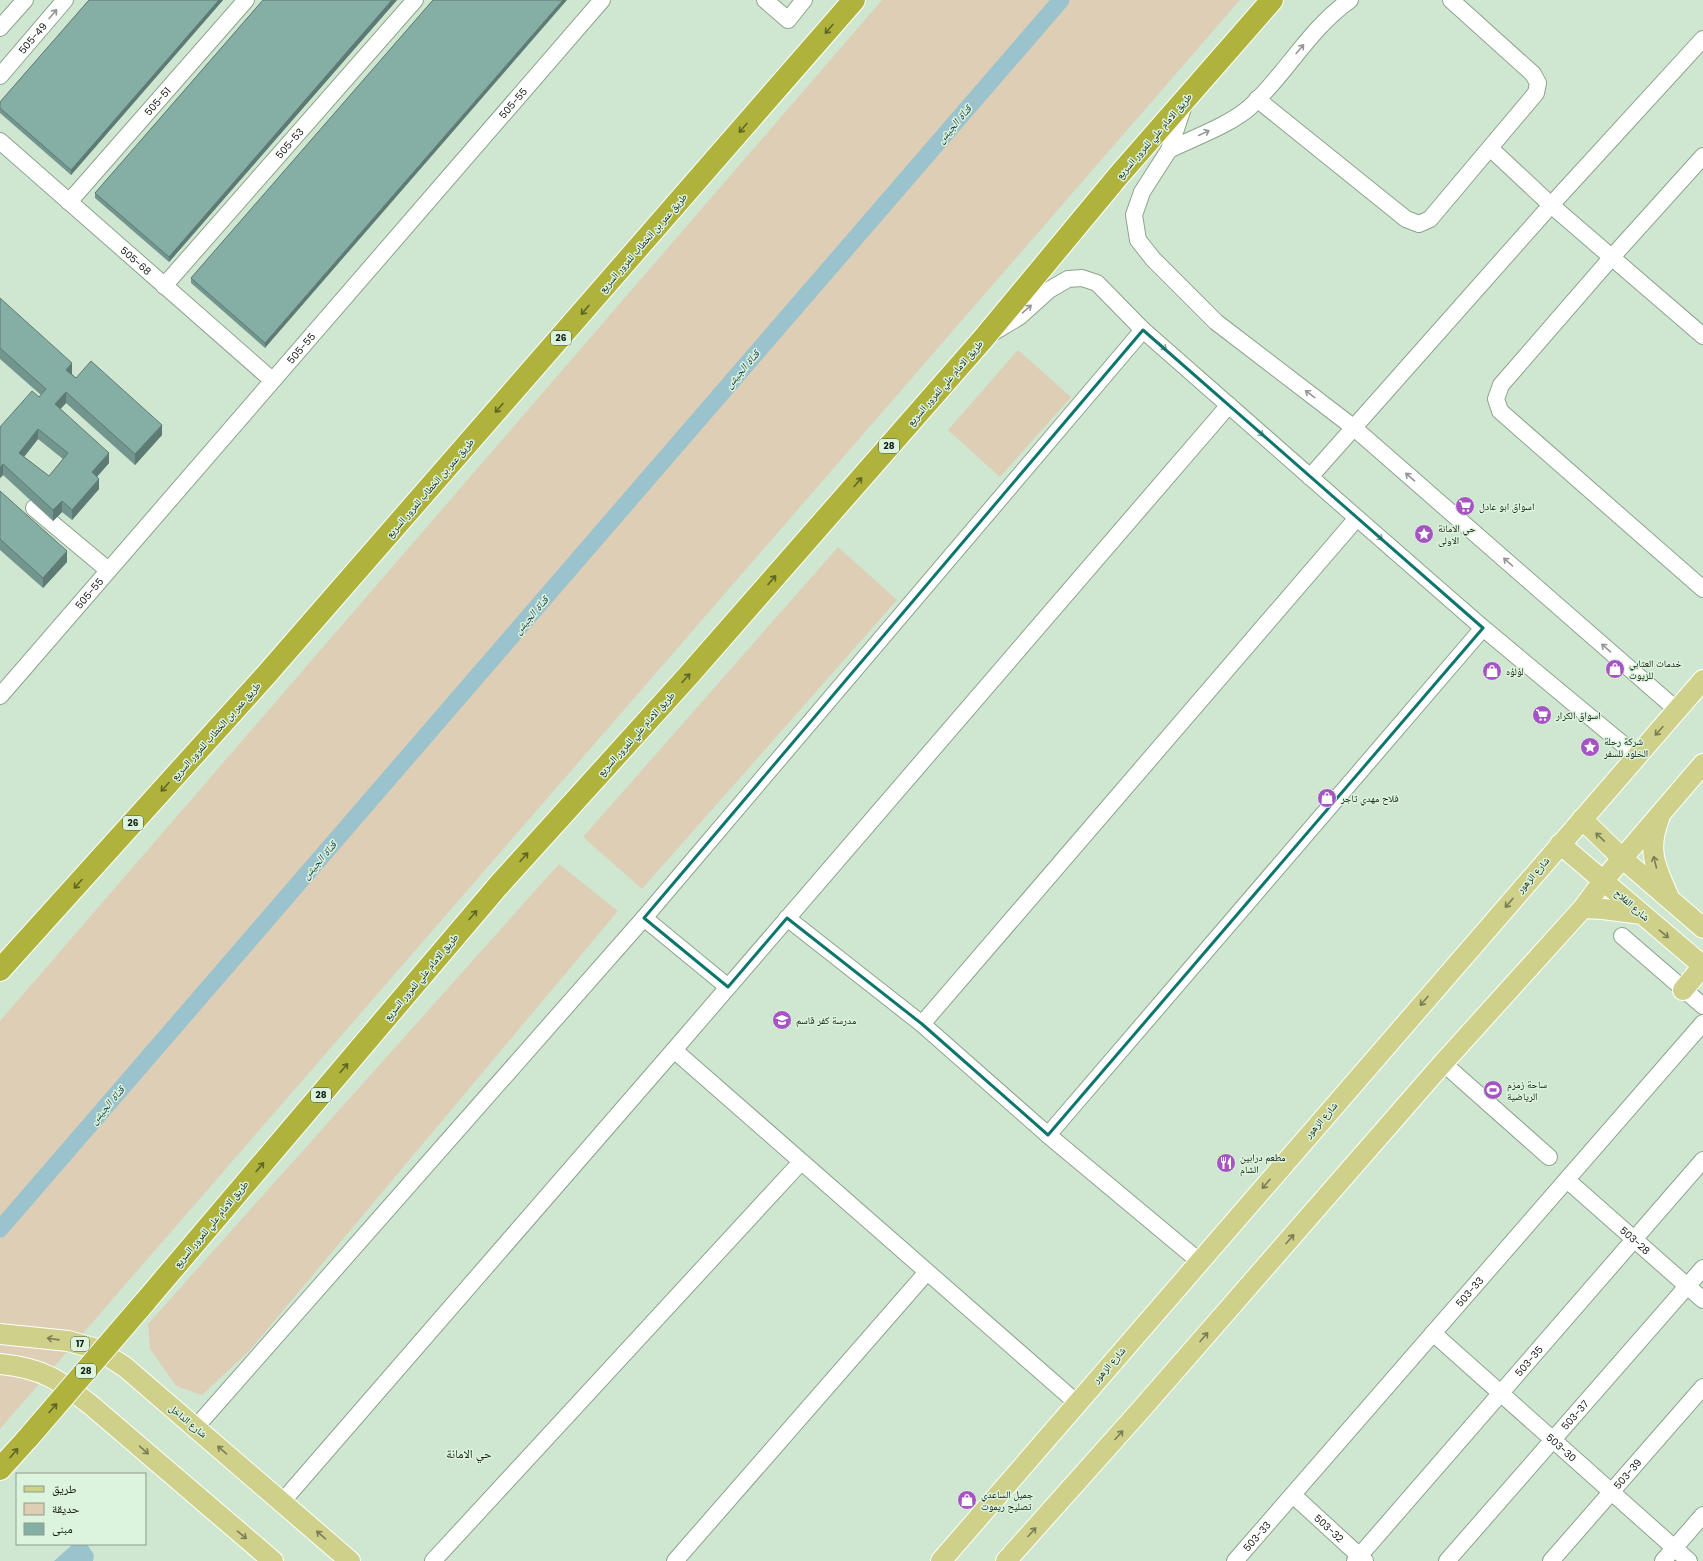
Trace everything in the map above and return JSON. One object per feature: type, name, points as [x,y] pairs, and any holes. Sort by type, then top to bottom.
[{"type":"highway","name":"طريق عمر بن الخطاب للمرور السريع","points":[[0,970],[266,675],[854,0]]},
{"type":"highway","name":"طريق الامام علي للمرور السريع","points":[[0,1469],[144,1304],[498,886],[688,676],[983,339],[1119,175],[1272,0]]},
{"type":"main road","name":"شارع الزهور","points":[[941,1561],[1703,680]]},
{"type":"main road","points":[[1006,1561],[1138,1413],[1443,1063],[1583,908],[1603,881],[1703,764]]},
{"type":"main road","points":[[1661,814],[1654,832],[1652,850],[1655,866],[1669,898]]},
{"type":"main road","points":[[1582,819],[1623,859],[1703,928]]},
{"type":"main road","name":"شارع الفلاح","points":[[1560,844],[1703,966]]},
{"type":"main road","points":[[1583,908],[1616,910],[1642,914]]},
{"type":"main road","points":[[1684,990],[1703,966]]},
{"type":"main road","name":"شارع الداخل","points":[[0,1334],[68,1341],[97,1349],[125,1367],[350,1561]]},
{"type":"main road","points":[[0,1364],[20,1366],[42,1372],[64,1384],[114,1424],[273,1561]]},
{"type":"street","points":[[0,28],[25,0]]},
{"type":"street","name":"505-49","points":[[0,76],[65,0]]},
{"type":"street","name":"505-51","points":[[69,202],[246,0]]},
{"type":"street","name":"505-53","points":[[164,286],[415,0]]},
{"type":"street","name":"505-55","points":[[0,695],[602,0]]},
{"type":"street","points":[[765,0],[788,20],[804,0]]},
{"type":"street","points":[[1169,150],[1230,121],[1249,108],[1325,20],[1350,0]]},
{"type":"street","points":[[1257,99],[1406,219],[1419,224],[1430,219],[1491,149],[1536,93],[1538,84],[1533,74],[1450,0]]},
{"type":"street","points":[[1310,477],[1551,206],[1703,40]]},
{"type":"street","points":[[1186,99],[1169,150],[1142,192],[1134,215],[1138,240],[1152,260],[1216,322],[1353,427],[1677,710]]},
{"type":"street","name":"505-68","points":[[0,141],[272,380]]},
{"type":"street","points":[[1491,149],[1551,206],[1703,336]]},
{"type":"street","points":[[1703,156],[1612,257],[1501,385],[1496,399],[1500,411],[1703,589]]},
{"type":"street","points":[[983,339],[1019,317],[1049,290],[1068,279],[1082,278],[1097,283],[1143,330],[1310,477],[1483,628],[1637,756]]},
{"type":"street","points":[[196,1427],[644,918],[1143,330]]},
{"type":"street","points":[[282,1502],[674,1050],[1228,405]]},
{"type":"street","points":[[34,508],[108,570]]},
{"type":"street","points":[[922,1024],[1357,518]]},
{"type":"street","points":[[1048,1135],[1483,628]]},
{"type":"street","points":[[644,918],[728,987]]},
{"type":"street","points":[[787,918],[922,1024],[1048,1135],[1199,1261]]},
{"type":"street","points":[[1622,936],[1703,1006]]},
{"type":"street","name":"503-33","points":[[1235,1561],[1703,1023]]},
{"type":"street","points":[[674,1050],[1077,1403]]},
{"type":"street","points":[[1443,1063],[1549,1157]]},
{"type":"street","name":"503-35","points":[[1360,1559],[1500,1393],[1703,1160]]},
{"type":"street","points":[[433,1561],[801,1162]]},
{"type":"street","name":"503-28","points":[[1567,1180],[1703,1300]]},
{"type":"street","name":"503-37","points":[[1447,1561],[1703,1268]]},
{"type":"street","points":[[675,1561],[927,1272]]},
{"type":"street","name":"503-30","points":[[1433,1333],[1689,1561]]},
{"type":"street","name":"503-39","points":[[1551,1561],[1703,1387]]},
{"type":"street","name":"503-32","points":[[1292,1495],[1360,1559]]},
{"type":"street","points":[[1663,1561],[1703,1515]]},
{"type":"highlighted area","points":[[1143,330],[1483,628],[1048,1135],[922,1024],[787,918],[728,987],[644,918]]},
{"type":"green space","points":[[882,0],[1240,0],[0,1429],[0,1021]]},
{"type":"green space","points":[[1018,350],[1071,397],[1000,477],[948,430]]},
{"type":"green space","points":[[838,547],[897,600],[642,889],[583,837]]},
{"type":"green space","points":[[559,864],[618,911],[250,1350],[202,1395],[176,1386],[150,1349],[148,1324]]},
{"type":"water","points":[[72,1545],[88,1545],[94,1555],[93,1561],[54,1561]]},
{"type":"building","points":[[89,0],[219,0],[71,170],[0,108],[0,102]]},
{"type":"building","points":[[263,0],[392,0],[169,257],[95,193]]},
{"type":"building","points":[[433,0],[563,0],[265,343],[191,278]]},
{"type":"building","points":[[0,298],[72,363],[66,370],[76,378],[91,361],[162,425],[135,454],[66,392],[55,404],[109,453],[92,472],[99,479],[72,510],[62,501],[53,510],[3,464],[0,468],[0,427],[32,391],[39,397],[46,389],[0,348]],"holes":[[[38,429],[68,453],[49,476],[19,453]]]},
{"type":"building","points":[[0,491],[67,551],[43,578],[0,539]]},
{"type":"waterway","name":"قناة الجيش","points":[[0,1229],[1061,0]]},
{"type":"place","name":"اسواق ابو عادل","points":[[1465,506]]},
{"type":"place","name":"حي الامانة الاولى","points":[[1424,534]]},
{"type":"place","name":"خدمات العتابي للزيوت","points":[[1615,669]]},
{"type":"place","name":"لؤلؤه","points":[[1492,671]]},
{"type":"place","name":"اسواق الكرار","points":[[1542,715]]},
{"type":"place","name":"شركة رحلة الخلود للسفر","points":[[1590,747]]},
{"type":"place","name":"فلاح مهدي تاجر","points":[[1327,798]]},
{"type":"place","name":"مدرسة كفر قاسم","points":[[782,1020]]},
{"type":"place","name":"ساحة زمزم الرياضية","points":[[1493,1090]]},
{"type":"place","name":"مطعم درابين الشام","points":[[1226,1163]]},
{"type":"place","name":"جميل الساعدي تصليح ريموت","points":[[967,1500]]},
{"type":"district","name":"حي الامانة","points":[[469,1453]]}]
